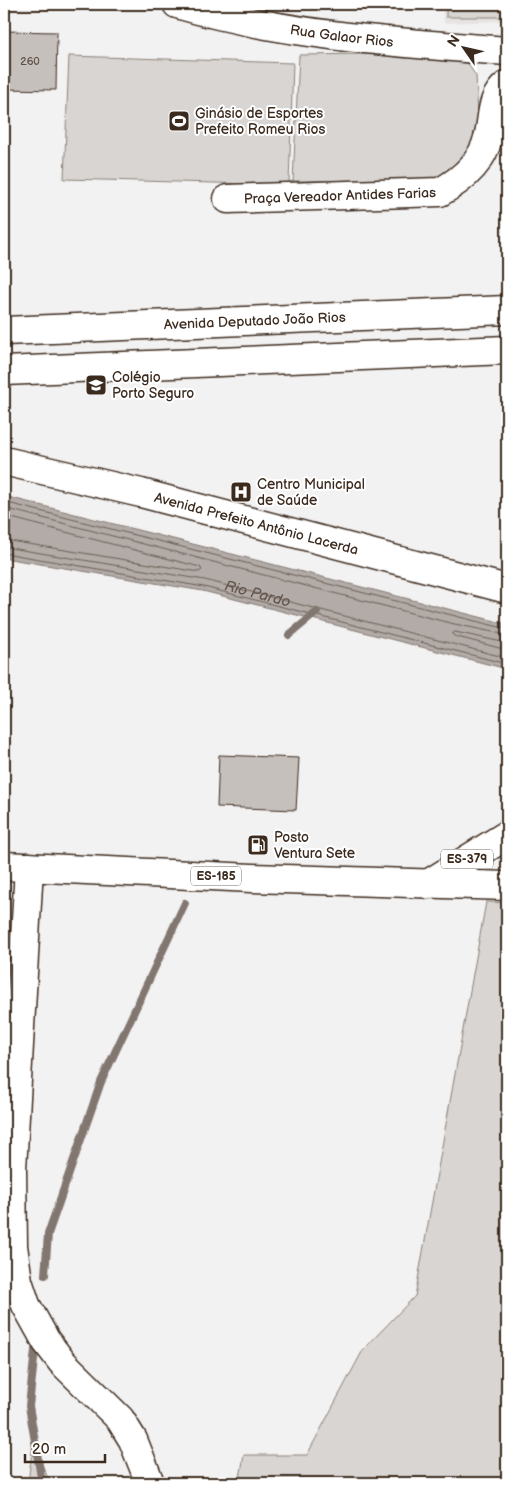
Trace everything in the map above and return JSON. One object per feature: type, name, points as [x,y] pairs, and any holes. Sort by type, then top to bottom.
[{"type":"street","name":"Rua Galaor Rios","points":[[177,4],[218,16],[282,28],[430,45],[507,51]]},
{"type":"street","name":"Praça Vereador Antides Farias","points":[[228,199],[440,192],[454,184],[477,162],[489,137],[496,97],[507,85]]},
{"type":"street","name":"Avenida Deputado João Rios","points":[[4,331],[507,310]]},
{"type":"street","points":[[4,371],[507,350]]},
{"type":"street","name":"Avenida Prefeito Antônio Lacerda","points":[[4,461],[140,493],[507,589]]},
{"type":"street","name":"ES-379","points":[[428,884],[507,835]]},
{"type":"street","points":[[16,867],[12,1169],[13,1246],[18,1281],[26,1305],[46,1341],[62,1362],[120,1420],[133,1440],[150,1483]]},
{"type":"street","name":"ES-185","points":[[16,867],[507,886]]},
{"type":"shaded area","points":[[442,4],[507,4],[507,21],[444,23]]},
{"type":"shaded area","points":[[446,4],[507,4],[507,17],[446,17]]},
{"type":"shaded area","points":[[445,53],[466,61],[476,76],[479,139],[475,150],[441,179],[293,181],[299,55]]},
{"type":"shaded area","name":"Ginásio de Esportes Prefeito Romeu Rios","points":[[69,56],[293,63],[289,185],[64,179]]},
{"type":"shaded area","points":[[486,902],[507,903],[507,1483],[239,1483],[244,1455],[307,1455],[363,1350],[415,1296]]},
{"type":"shaded area","points":[[33,1443],[50,1483],[28,1483]]},
{"type":"water","name":"Rio Pardo","points":[[4,496],[507,624],[507,669],[203,591],[4,558]]},
{"type":"building","points":[[4,31],[57,32],[56,90],[4,89]]},
{"type":"building","points":[[219,755],[299,758],[296,810],[217,807]]},
{"type":"waterway","points":[[289,635],[317,612]]},
{"type":"waterway","points":[[45,1275],[48,1234],[101,1082],[185,903]]},
{"type":"waterway","points":[[36,1341],[29,1406],[42,1483]]},
{"type":"place","name":"Ginásio de Esportes Prefeito Romeu Rios","points":[[179,121]]},
{"type":"place","name":"Colégio Porto Seguro","points":[[96,385]]},
{"type":"place","name":"Centro Municipal de Saúde","points":[[241,492]]},
{"type":"place","name":"Posto Ventura Sete","points":[[258,845]]}]
